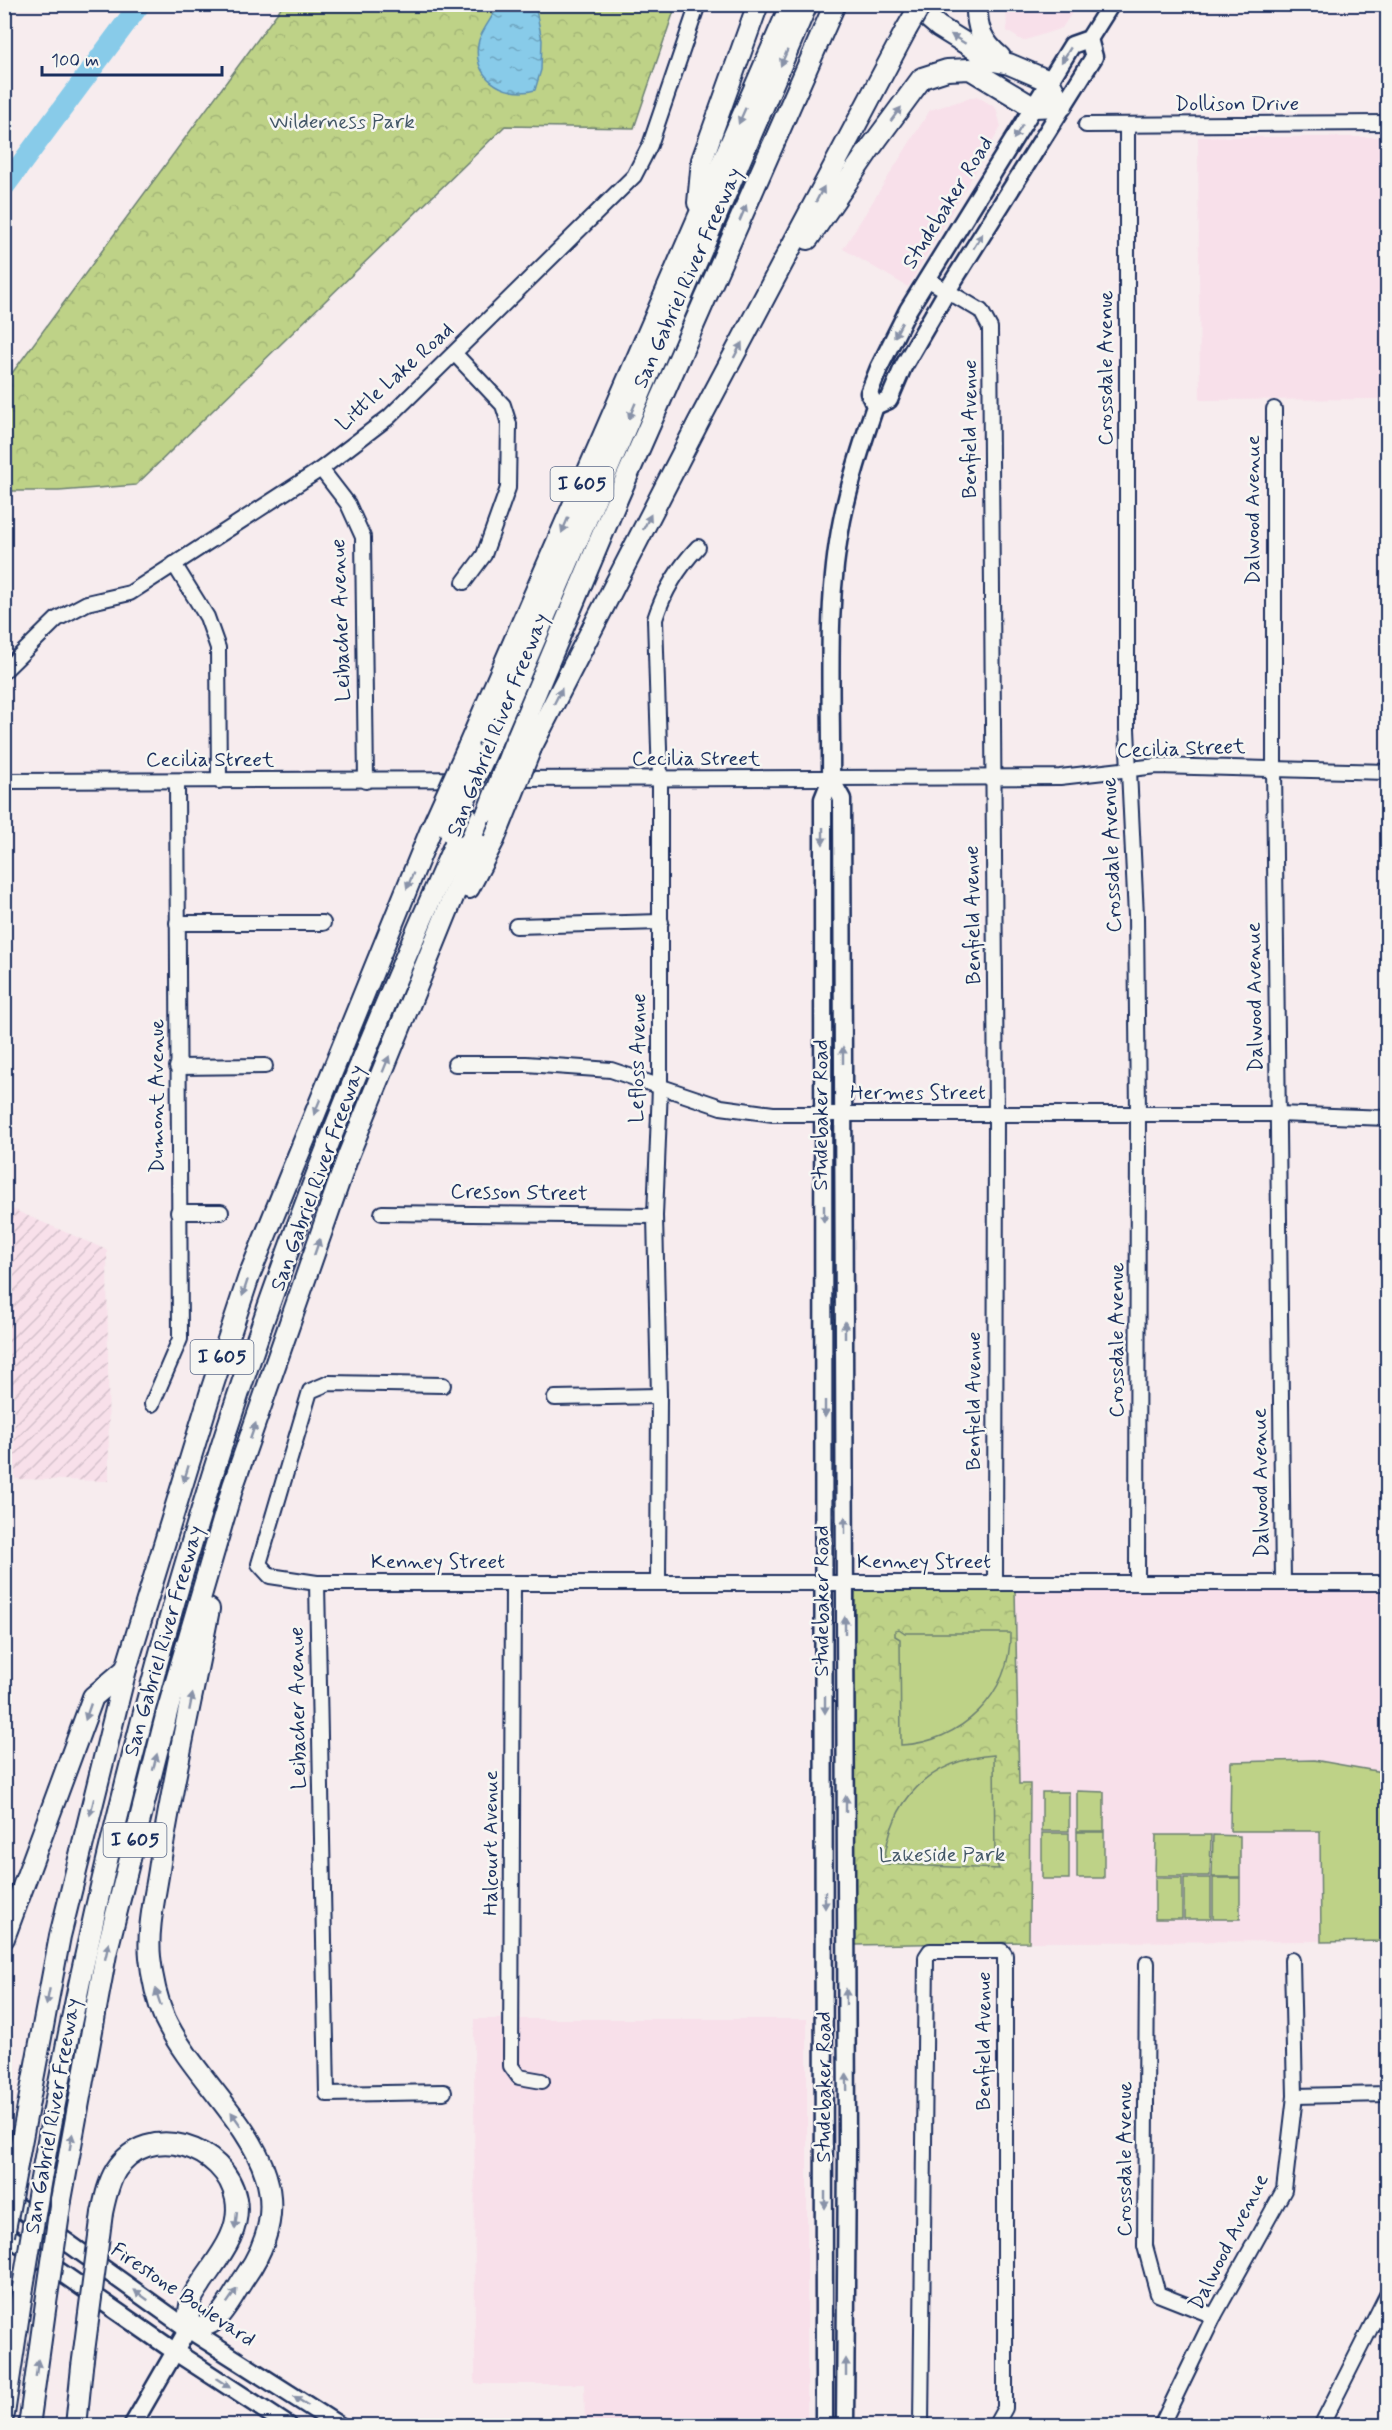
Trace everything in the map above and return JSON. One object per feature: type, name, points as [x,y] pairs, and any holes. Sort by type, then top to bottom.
[{"type":"highway","points":[[696,221],[702,160],[758,4]]},
{"type":"highway","name":"San Gabriel River Freeway","points":[[4,2234],[60,1936],[126,1669],[249,1276],[441,830],[468,747],[791,4]]},
{"type":"highway","points":[[412,1000],[494,840],[507,747],[807,4]]},
{"type":"highway","name":"San Gabriel River Freeway","points":[[29,2426],[61,2200],[106,1954],[168,1712],[233,1486],[348,1156],[412,1000],[478,811],[835,4]]},
{"type":"highway","points":[[912,4],[939,27],[994,62],[1009,64]]},
{"type":"highway","points":[[4,2361],[36,2181],[106,1826],[143,1683],[195,1502],[234,1382],[303,1185],[373,1010],[441,830],[507,747],[753,320],[921,4]]},
{"type":"highway","points":[[753,320],[869,150],[922,78],[946,70],[970,69],[1033,107],[1062,106],[1049,81],[1009,64],[985,45],[976,22],[977,4]]},
{"type":"highway","points":[[36,2181],[81,1968],[141,1719],[193,1539],[255,1344],[301,1214],[375,1029],[478,811]]},
{"type":"highway","points":[[76,2426],[102,2213],[108,2188],[116,2169],[142,2146],[175,2144],[192,2148],[208,2155],[223,2170],[237,2200],[234,2233],[191,2300],[188,2329],[213,2322],[250,2269],[266,2235],[270,2203],[267,2177],[258,2152],[197,2069],[165,2019],[155,1990],[150,1956],[155,1896],[169,1803],[233,1486]]},
{"type":"highway","points":[[4,1938],[93,1697],[126,1669]]},
{"type":"highway","points":[[4,2414],[19,2283]]},
{"type":"main road","name":"Studebaker Road","points":[[824,2426],[822,799],[831,780],[833,615],[836,566],[847,500],[875,406],[869,393],[898,330],[927,279],[1072,45],[1089,39],[1112,4]]},
{"type":"main road","name":"Studebaker Road","points":[[875,406],[889,400],[903,367],[947,291],[1094,57],[1089,39]]},
{"type":"main road","name":"Studebaker Road","points":[[831,780],[842,800],[847,2135],[845,2426]]},
{"type":"main road","name":"Firestone Boulevard","points":[[4,2197],[188,2329],[340,2426]]},
{"type":"main road","points":[[4,2234],[174,2351],[289,2426]]},
{"type":"main road","points":[[132,2426],[188,2329]]},
{"type":"street","name":"Little Lake Road","points":[[4,671],[57,619],[87,603],[130,593],[321,469],[389,417],[455,354],[634,176],[650,145],[698,4]]},
{"type":"street","name":"Dollison Drive","points":[[1086,125],[1388,123]]},
{"type":"street","name":"Crossdale Avenue","points":[[1127,125],[1127,729],[1136,916],[1138,1113],[1137,1583]]},
{"type":"street","name":"Benfield Avenue","points":[[927,279],[981,311],[990,328],[996,1114],[995,1583]]},
{"type":"street","points":[[455,354],[503,405],[509,424],[508,488],[484,555],[464,582]]},
{"type":"street","name":"Dalwood Avenue","points":[[1274,410],[1274,768],[1283,1583]]},
{"type":"street","name":"Leibacher Avenue","points":[[321,469],[348,504],[363,537],[366,781]]},
{"type":"street","name":"Lefloss Avenue","points":[[658,1583],[659,1396],[655,1216],[660,1087],[661,922],[656,619],[661,601],[681,564],[698,547]]},
{"type":"street","points":[[174,564],[207,617],[218,648],[219,781]]},
{"type":"street","name":"Cecilia Street","points":[[4,781],[831,780],[1060,777],[1157,766],[1388,772]]},
{"type":"street","name":"Dumont Avenue","points":[[152,1404],[180,1340],[177,782]]},
{"type":"street","points":[[516,926],[661,922]]},
{"type":"street","points":[[177,923],[323,923]]},
{"type":"street","name":"Hermes Street","points":[[455,1064],[526,1064],[611,1070],[721,1107],[773,1114],[1138,1113],[1388,1118]]},
{"type":"street","points":[[177,1067],[265,1066]]},
{"type":"street","points":[[178,1212],[221,1212]]},
{"type":"street","name":"Cresson Street","points":[[382,1213],[655,1216]]},
{"type":"street","points":[[317,1583],[270,1576],[258,1564],[310,1391],[329,1383],[443,1385]]},
{"type":"street","points":[[555,1398],[659,1396]]},
{"type":"street","name":"Leibacher Avenue","points":[[317,1583],[327,2094],[444,2092]]},
{"type":"street","name":"Kenney Street","points":[[317,1583],[1388,1583]]},
{"type":"street","name":"Halcourt Avenue","points":[[513,1583],[511,2066],[514,2072],[530,2080],[542,2080]]},
{"type":"street","name":"Benfield Avenue","points":[[921,2426],[926,1957],[930,1950],[1002,1951],[1005,1955],[1005,2408],[995,2426]]},
{"type":"street","name":"Dalwood Avenue","points":[[1161,2426],[1214,2316],[1284,2190],[1294,2096],[1292,1960]]},
{"type":"street","name":"Crossdale Avenue","points":[[1147,1963],[1145,2246],[1158,2294],[1214,2316]]},
{"type":"street","points":[[1294,2096],[1388,2094]]},
{"type":"street","points":[[1321,2426],[1388,2293]]},
{"type":"shaded area","points":[[1006,4],[1077,5],[1062,28],[1023,41],[1007,31]]},
{"type":"shaded area","points":[[977,96],[996,108],[1001,127],[908,287],[843,249],[930,110]]},
{"type":"shaded area","points":[[1198,137],[1387,137],[1387,399],[1200,400]]},
{"type":"shaded area","points":[[5,1206],[107,1250],[109,1481],[15,1479],[14,1389],[4,1385]]},
{"type":"shaded area","points":[[1387,1588],[1387,1941],[1029,1942],[1030,1785],[1019,1784],[1015,1589]]},
{"type":"shaded area","points":[[474,2019],[807,2019],[807,2425],[585,2425],[584,2384],[475,2384]]},
{"type":"green space","name":"Wilderness Park","points":[[283,5],[676,5],[634,128],[505,126],[136,485],[59,491],[5,491],[4,384]]},
{"type":"green space","name":"Lakeside Park","points":[[1015,1589],[1019,1784],[1030,1784],[1029,1942],[854,1945],[855,1590]]},
{"type":"green space","points":[[899,1629],[905,1633],[1010,1633],[1008,1655],[1002,1676],[992,1695],[978,1711],[962,1725],[943,1735],[923,1742],[901,1745],[900,1639],[895,1636],[895,1630]]},
{"type":"green space","points":[[994,1755],[995,1860],[999,1869],[884,1864],[888,1841],[895,1821],[904,1803],[917,1787],[950,1765],[971,1758]]},
{"type":"green space","points":[[1314,1760],[1387,1773],[1387,1941],[1321,1942],[1320,1831],[1230,1831],[1231,1762]]},
{"type":"green space","points":[[1077,1791],[1104,1792],[1104,1831],[1077,1831]]},
{"type":"green space","points":[[1042,1792],[1069,1792],[1069,1831],[1042,1831]]},
{"type":"green space","points":[[1077,1832],[1104,1832],[1104,1878],[1077,1878]]},
{"type":"green space","points":[[1042,1833],[1069,1833],[1069,1879],[1042,1879]]},
{"type":"green space","points":[[1156,1835],[1211,1835],[1210,1876],[1155,1876]]},
{"type":"green space","points":[[1213,1835],[1240,1836],[1240,1877],[1212,1877]]},
{"type":"green space","points":[[1155,1878],[1182,1878],[1182,1919],[1155,1919]]},
{"type":"green space","points":[[1184,1878],[1211,1878],[1211,1919],[1184,1919]]},
{"type":"green space","points":[[1213,1878],[1240,1878],[1240,1919],[1213,1919]]},
{"type":"water","points":[[498,5],[535,5],[542,40],[541,70],[535,90],[523,92],[501,88],[484,74],[479,64],[477,53],[479,40]]},
{"type":"waterway","points":[[4,187],[140,4]]}]
